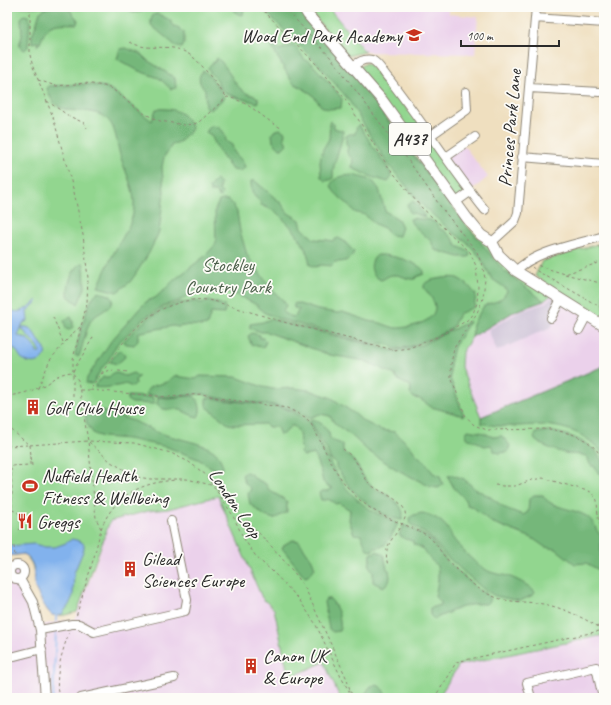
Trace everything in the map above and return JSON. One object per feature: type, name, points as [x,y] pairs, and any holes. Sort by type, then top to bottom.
[{"type":"main road","name":"A437","points":[[303,7],[308,16],[390,110],[456,202],[478,231],[492,242],[499,255],[516,271],[604,326]]},
{"type":"street","name":"Princes Park Lane","points":[[492,242],[516,219],[536,7]]},
{"type":"street","points":[[534,18],[604,23]]},
{"type":"street","points":[[353,66],[360,61],[372,60],[375,62],[409,105],[470,192],[485,210]]},
{"type":"street","points":[[529,88],[600,92]]},
{"type":"street","points":[[430,136],[467,110],[466,92]]},
{"type":"street","points":[[446,157],[475,138]]},
{"type":"street","points":[[522,157],[604,164]]},
{"type":"street","points":[[456,202],[470,192]]},
{"type":"street","points":[[516,271],[526,262],[537,256],[600,237]]},
{"type":"street","points":[[551,318],[561,299]]},
{"type":"street","points":[[579,330],[587,316]]},
{"type":"street","points":[[40,630],[79,624],[94,632],[185,611],[186,600],[171,521]]},
{"type":"street","points":[[16,561],[24,571],[24,576],[20,579],[13,579],[8,575],[16,561]]},
{"type":"street","points":[[20,579],[33,602],[40,630],[45,698]]},
{"type":"street","points":[[7,658],[42,649]]},
{"type":"street","points":[[531,698],[527,683],[596,668],[603,698]]},
{"type":"street","points":[[81,698],[174,678]]},
{"type":"path","points":[[30,7],[30,55],[33,67],[53,117],[74,192],[83,234],[88,278],[87,303],[73,359],[73,398]]},
{"type":"path","points":[[90,390],[132,331],[145,319],[163,308],[183,301],[203,299],[217,302],[281,321],[394,350],[409,348],[437,337],[466,321],[472,316],[477,303],[478,287],[476,266],[470,252],[420,206],[387,165],[346,100],[317,65],[260,7]]},
{"type":"path","points":[[284,7],[332,59],[408,160],[443,210],[476,252],[483,268],[485,279],[483,298],[477,313],[454,348],[451,364],[451,378],[465,415],[474,425],[486,430],[550,430],[572,434],[587,441],[596,449],[604,461]]},
{"type":"path","points":[[130,42],[142,47],[166,47],[186,52],[200,64],[227,97],[246,103],[281,128]]},
{"type":"path","points":[[38,80],[56,86],[85,83],[104,86],[120,94],[151,117],[172,124],[184,125],[199,122],[227,97]]},
{"type":"path","points":[[46,101],[69,116],[84,123],[87,128]]},
{"type":"path","points":[[565,274],[604,260],[600,237]]},
{"type":"path","points":[[537,256],[539,266],[604,284]]},
{"type":"path","points":[[526,262],[537,271],[604,309]]},
{"type":"path","points":[[53,317],[64,343]]},
{"type":"path","points":[[38,388],[50,360],[72,334],[80,327]]},
{"type":"path","points":[[7,396],[38,388],[57,376],[72,372],[94,336]]},
{"type":"path","points":[[101,375],[110,370],[128,372]]},
{"type":"path","points":[[72,372],[78,380],[80,390],[88,441],[96,518],[101,529]]},
{"type":"path","points":[[80,390],[168,397],[202,394],[218,398],[277,406],[295,412],[305,417],[310,422],[338,475],[352,493],[380,514],[428,536],[445,557],[480,589],[495,597],[555,608],[581,617],[604,630]]},
{"type":"path","points":[[49,402],[50,412]]},
{"type":"path","points":[[7,426],[30,445],[32,466]]},
{"type":"path","points":[[88,441],[111,462],[137,477],[150,479],[187,479],[214,486],[274,548],[297,576],[306,590],[343,670],[353,698]]},
{"type":"path","name":"London Loop","points":[[7,446],[88,441],[134,443],[171,453],[189,462],[206,475],[214,486],[232,514],[244,539],[257,558],[298,598],[315,623],[341,677],[353,698]]},
{"type":"path","points":[[343,449],[357,463],[363,476],[369,483],[378,490],[390,495],[405,513],[405,519],[386,548],[388,566]]},
{"type":"path","points":[[19,530],[23,521],[17,511],[12,510],[11,466],[30,465],[31,454]]},
{"type":"path","points":[[495,485],[515,486],[543,478],[591,492],[597,500],[598,518],[604,537]]},
{"type":"path","points":[[59,698],[58,684],[62,653],[75,619],[106,516],[122,498],[141,486],[162,481],[187,479]]},
{"type":"path","points":[[14,546],[16,561]]},
{"type":"path","points":[[434,698],[456,662],[604,630]]},
{"type":"shaded area","name":"Wood End Park Academy","points":[[328,7],[449,7],[449,14],[478,17],[475,54],[365,52]]},
{"type":"shaded area","points":[[461,142],[488,177],[470,192],[443,155]]},
{"type":"shaded area","points":[[552,294],[604,326],[604,366],[481,417],[461,367],[462,352],[472,337],[515,311],[544,301]]},
{"type":"shaded area","points":[[552,297],[564,304],[551,327],[497,351],[488,330],[517,313],[545,303]]},
{"type":"shaded area","points":[[218,496],[262,598],[274,609],[289,678],[325,662],[340,698],[7,698],[7,566],[16,562],[23,566],[25,570],[24,577],[20,581],[40,625],[75,619],[110,521],[148,511],[168,509]]},
{"type":"shaded area","points":[[604,635],[604,698],[438,698],[459,665]]},
{"type":"green space","name":"Stockley Country Park","points":[[7,7],[303,7],[349,66],[469,228],[508,264],[552,294],[544,301],[515,311],[472,337],[462,352],[461,367],[481,417],[604,366],[604,635],[459,665],[438,698],[340,698],[324,662],[289,678],[274,609],[262,598],[218,496],[168,509],[148,511],[110,521],[77,612],[59,616],[49,612],[40,598],[34,584],[33,567],[29,559],[24,554],[7,556]]},
{"type":"green space","points":[[48,7],[67,7],[78,20],[77,24],[60,24],[51,26],[45,32],[37,46],[38,42],[32,43],[32,35],[40,12]]},
{"type":"green space","points":[[125,7],[144,7],[142,11],[133,13]]},
{"type":"green space","points":[[232,7],[244,7],[243,15],[236,13]]},
{"type":"green space","points":[[261,7],[303,7],[349,66],[400,138],[503,270],[544,301],[515,311],[472,337],[473,324],[484,306],[500,300],[507,291],[504,287],[492,279],[480,257],[466,241],[452,232],[422,205],[388,164],[348,99],[319,65]]},
{"type":"green space","points":[[307,7],[328,7],[365,52],[347,56]]},
{"type":"green space","points":[[158,14],[170,20],[174,26],[184,32],[184,44],[182,48],[177,47],[151,25],[153,15]]},
{"type":"green space","points":[[24,15],[28,16],[30,21],[28,47],[25,50],[19,45],[22,36],[21,19]]},
{"type":"green space","points":[[274,44],[279,50],[294,45],[304,59],[313,65],[342,99],[341,108],[328,109],[321,106],[312,94],[292,82],[271,46]]},
{"type":"green space","points":[[126,48],[141,54],[147,60],[175,78],[176,88],[171,89],[159,78],[139,71],[117,59],[120,49]]},
{"type":"green space","points":[[217,58],[221,61],[235,82],[244,92],[258,98],[258,103],[233,96],[222,90],[218,81],[208,68]]},
{"type":"green space","points":[[366,63],[369,64],[430,136],[470,192],[456,202],[358,68]]},
{"type":"green space","points":[[203,71],[206,72],[218,87],[224,98],[211,110],[206,108],[205,90],[199,78]]},
{"type":"green space","points":[[86,84],[106,87],[152,121],[156,109],[174,110],[186,118],[192,128],[181,141],[172,145],[164,157],[162,167],[164,192],[159,232],[149,253],[135,275],[130,282],[117,292],[98,287],[111,258],[129,226],[134,208],[132,188],[121,157],[114,130],[109,121],[101,115],[93,112],[69,110],[56,105],[47,88],[49,86]]},
{"type":"green space","points":[[330,121],[334,124],[334,128],[343,131],[334,166],[333,178],[325,181],[321,177],[320,161],[323,149],[329,139]]},
{"type":"green space","points":[[359,125],[390,172],[391,178],[388,182],[352,168],[353,160],[347,153],[348,147],[346,143],[346,136],[355,134],[357,126]]},
{"type":"green space","points":[[212,126],[222,130],[226,141],[232,145],[234,152],[243,162],[245,167],[240,171],[232,170],[218,150],[211,135],[206,132]]},
{"type":"green space","points":[[280,129],[285,132],[284,138],[287,144],[282,149],[280,149],[273,142],[272,134],[274,131]]},
{"type":"green space","points":[[353,175],[372,180],[379,189],[385,211],[398,219],[402,227],[399,236],[390,235],[386,229],[375,224],[365,215],[354,212],[352,208],[333,190],[331,186],[338,178]]},
{"type":"green space","points":[[216,180],[220,183],[219,190],[222,193],[221,197],[218,196],[216,192],[210,192],[209,187]]},
{"type":"green space","points":[[251,181],[255,181],[281,203],[288,213],[300,220],[302,228],[314,239],[332,241],[338,238],[344,241],[354,252],[351,257],[341,262],[335,262],[331,266],[321,265],[315,267],[310,265],[307,252],[297,235],[278,214],[261,205],[260,201],[252,192]]},
{"type":"green space","points":[[228,200],[232,203],[237,212],[240,231],[247,255],[273,291],[283,300],[286,305],[283,312],[290,316],[295,317],[299,309],[294,308],[294,304],[296,303],[318,310],[338,313],[343,312],[396,328],[414,326],[431,317],[434,312],[435,306],[431,297],[424,288],[424,285],[433,280],[451,277],[457,278],[466,283],[476,295],[474,307],[459,314],[452,328],[439,335],[409,347],[394,349],[387,344],[372,344],[279,319],[263,312],[257,305],[233,293],[209,288],[201,289],[193,292],[181,300],[164,306],[144,318],[117,344],[108,361],[93,383],[86,383],[87,378],[111,341],[141,307],[147,301],[155,298],[174,280],[205,256],[216,244],[215,210],[219,201]]},
{"type":"green space","points":[[412,201],[416,203],[425,217],[410,213],[407,204]]},
{"type":"green space","points":[[410,219],[430,220],[436,223],[440,229],[445,231],[453,239],[457,246],[470,252],[469,257],[459,257],[435,250],[431,241],[412,224]]},
{"type":"green space","points":[[604,242],[604,319],[535,276],[542,261]]},
{"type":"green space","points":[[377,255],[395,257],[409,261],[420,267],[424,271],[424,274],[416,277],[415,279],[393,275],[381,280],[374,275],[371,265]]},
{"type":"green space","points":[[81,263],[84,265],[85,288],[78,304],[68,296],[68,291],[72,274]]},
{"type":"green space","points":[[98,292],[110,295],[113,300],[112,304],[92,319],[79,356],[76,356],[78,341],[87,311],[94,296]]},
{"type":"green space","points":[[197,301],[200,303],[210,301],[224,305],[224,314],[211,313],[207,325],[173,326],[141,332],[138,333],[138,341],[134,345],[123,342],[136,329],[161,310],[178,303]]},
{"type":"green space","points":[[71,317],[73,327],[69,330],[66,329],[64,321]]},
{"type":"green space","points":[[270,319],[394,351],[421,345],[470,321],[454,347],[450,364],[450,378],[464,416],[431,407],[420,399],[414,398],[410,394],[410,385],[396,378],[395,375],[365,361],[330,355],[267,332],[261,332],[250,328],[250,324],[263,322]]},
{"type":"green space","points":[[252,333],[260,335],[260,338],[263,338],[266,341],[264,346],[260,347],[251,344],[248,336]]},
{"type":"green space","points":[[119,350],[124,353],[125,357],[117,364],[110,362]]},
{"type":"green space","points":[[604,366],[604,455],[590,441],[566,429],[547,425],[502,426],[481,423],[481,417]]},
{"type":"green space","points":[[114,372],[125,376],[133,373],[139,377],[135,380],[136,384],[133,387],[125,384],[98,388],[95,387],[98,381],[103,377],[109,377]]},
{"type":"green space","points":[[174,376],[196,379],[200,376],[236,377],[263,387],[273,389],[293,388],[309,390],[332,398],[363,421],[381,430],[395,432],[427,464],[433,473],[440,476],[443,485],[438,488],[431,487],[396,469],[368,451],[352,436],[335,424],[330,416],[320,414],[309,418],[296,411],[278,406],[218,398],[202,394],[168,397],[147,395],[146,393],[150,387],[166,382]]},
{"type":"green space","points":[[128,396],[153,398],[155,403],[132,403],[127,400]]},
{"type":"green space","points":[[194,396],[199,403],[200,409],[198,417],[176,409],[163,409],[157,404],[158,397],[168,398]]},
{"type":"green space","points":[[208,398],[283,408],[302,416],[310,423],[329,462],[343,484],[363,504],[376,513],[396,522],[397,525],[386,544],[379,548],[374,548],[372,551],[368,550],[361,535],[354,534],[349,520],[350,510],[339,503],[336,504],[328,499],[321,500],[319,493],[321,491],[328,491],[333,488],[327,486],[323,482],[314,454],[304,456],[300,453],[302,449],[299,435],[294,426],[291,426],[285,433],[280,435],[277,427],[268,427],[265,424],[228,424],[206,406],[206,399]]},
{"type":"green space","points":[[87,406],[134,421],[160,433],[205,446],[215,452],[222,462],[223,469],[214,469],[198,459],[167,447],[128,439],[96,435],[87,424],[84,408]]},
{"type":"green space","points":[[311,419],[316,420],[324,426],[329,433],[330,439],[343,445],[343,452],[355,462],[367,482],[378,491],[389,496],[400,506],[403,513],[402,520],[385,515],[376,510],[353,490],[336,467],[336,463],[330,459],[327,450],[310,421]]},
{"type":"green space","points":[[468,430],[484,433],[493,437],[502,436],[510,445],[508,452],[499,453],[494,451],[493,447],[490,445],[485,446],[469,439],[466,433]]},
{"type":"green space","points":[[548,431],[575,438],[592,448],[602,463],[604,473],[598,473],[594,466],[591,466],[586,456],[557,451],[542,445],[535,440],[534,437],[536,433]]},
{"type":"green space","points":[[246,472],[266,484],[269,490],[287,501],[287,512],[274,519],[265,516],[250,504],[248,494],[251,489],[245,483],[242,475]]},
{"type":"green space","points":[[449,475],[464,479],[475,489],[489,496],[505,508],[523,515],[528,512],[529,499],[534,495],[543,495],[546,500],[557,506],[584,515],[591,520],[601,536],[601,566],[597,569],[586,563],[575,564],[556,549],[545,547],[532,538],[491,522],[473,507],[467,505],[464,498],[454,488],[448,477]]},
{"type":"green space","points":[[422,513],[429,515],[443,523],[459,546],[480,566],[487,571],[508,576],[522,582],[535,592],[533,595],[520,601],[495,596],[482,588],[446,556],[429,536],[410,524],[409,518]]},
{"type":"green space","points":[[404,525],[429,538],[447,561],[480,591],[487,594],[490,600],[486,604],[466,606],[434,619],[430,615],[430,608],[441,605],[441,602],[435,597],[438,581],[437,566],[422,548],[413,544],[413,541],[405,539],[399,535]]},
{"type":"green space","points":[[293,540],[299,541],[312,560],[315,568],[308,576],[305,577],[282,548],[285,544]]},
{"type":"green space","points":[[377,551],[384,555],[387,569],[389,570],[389,582],[383,587],[373,582],[373,571],[369,566],[371,554]]},
{"type":"green space","points":[[326,599],[330,599],[337,609],[340,619],[339,631],[333,632],[329,629],[324,602]]},
{"type":"green space","points":[[376,685],[383,690],[386,698],[362,698],[371,686]]},
{"type":"water","points":[[37,300],[38,301],[27,311],[28,321],[23,323],[18,336],[27,338],[37,353],[40,353],[39,348],[22,329],[22,327],[29,328],[45,349],[42,360],[31,363],[22,359],[17,351],[8,342],[6,332],[7,314],[12,311],[16,312],[29,307]]},
{"type":"water","points":[[72,539],[80,541],[84,544],[84,549],[74,573],[73,596],[69,605],[62,614],[58,616],[52,615],[35,588],[34,570],[29,559],[24,554],[7,556],[7,546],[34,544],[45,547],[55,547]]},
{"type":"waterway","points":[[56,616],[56,622]]},
{"type":"waterway","points":[[53,698],[56,631]]},
{"type":"place","name":"Wood End Park Academy","points":[[414,35]]},
{"type":"place","name":"Golf Club House","points":[[33,407]]},
{"type":"place","name":"Nuffield Health Fitness & Wellbeing","points":[[30,486]]},
{"type":"place","name":"Greggs","points":[[25,521]]},
{"type":"place","name":"Gilead Sciences Europe","points":[[130,569]]},
{"type":"place","name":"Canon UK & Europe","points":[[251,666]]}]
